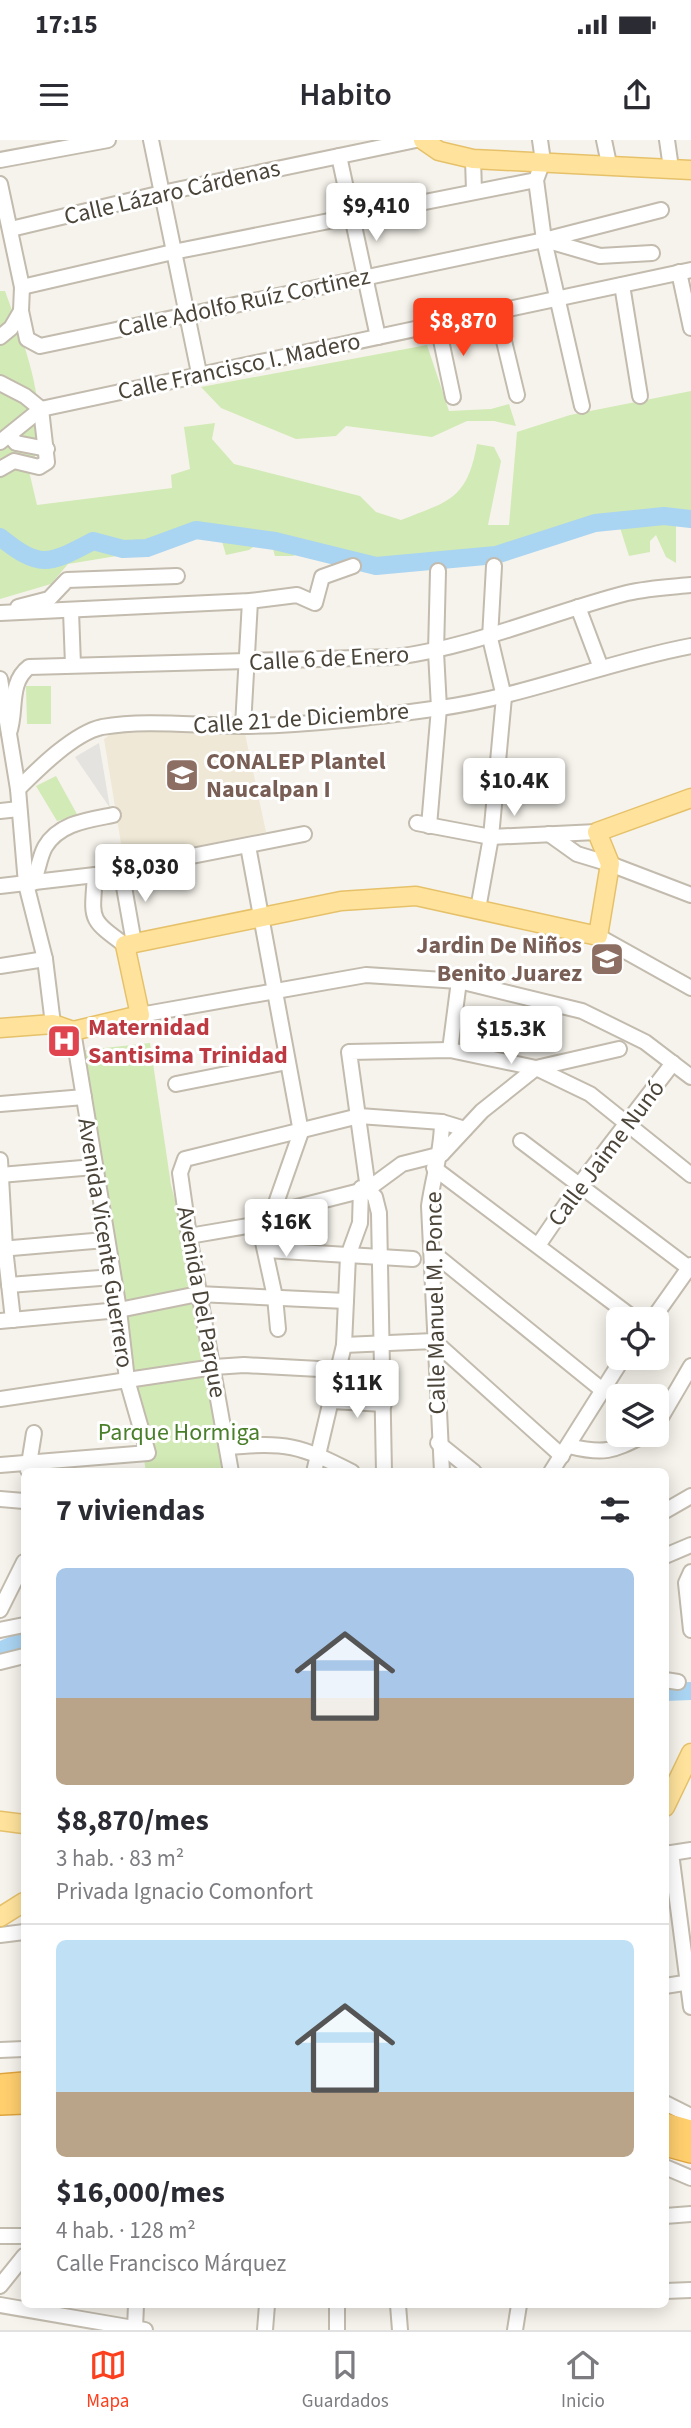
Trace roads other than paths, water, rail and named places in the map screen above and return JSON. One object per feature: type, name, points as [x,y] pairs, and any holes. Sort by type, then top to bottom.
[{"type":"highway","points":[[0,2084],[21,2083]]},
{"type":"highway","points":[[0,2104],[21,2103]]},
{"type":"highway","points":[[669,2123],[691,2131]]},
{"type":"highway","points":[[669,2146],[691,2152]]},
{"type":"main road","points":[[423,140],[439,151],[473,159],[609,163],[691,170]]},
{"type":"main road","points":[[0,1028],[53,1024],[73,1031],[140,1015],[130,944],[341,901],[416,896],[598,936],[610,864],[597,832],[691,797]]},
{"type":"main road","points":[[669,1799],[691,1753]]},
{"type":"main road","points":[[0,1821],[21,1824]]},
{"type":"main road","points":[[0,1917],[21,1904]]},
{"type":"street","points":[[0,160],[108,140]]},
{"type":"street","points":[[151,140],[199,373]]},
{"type":"street","name":"Calle Lázaro Cárdenas","points":[[11,229],[162,192],[416,140]]},
{"type":"street","points":[[540,140],[543,161],[536,180],[544,240],[582,406]]},
{"type":"street","points":[[604,140],[609,163]]},
{"type":"street","points":[[667,140],[671,168]]},
{"type":"street","points":[[339,156],[378,337]]},
{"type":"street","points":[[473,159],[474,191]]},
{"type":"street","points":[[22,287],[173,252],[536,180]]},
{"type":"street","points":[[0,184],[22,287],[21,311],[11,328],[0,337]]},
{"type":"street","name":"Calle Adolfo Ruíz Cortinez","points":[[21,311],[27,339],[40,346],[544,240],[661,210]]},
{"type":"street","points":[[544,240],[600,256],[652,253]]},
{"type":"street","points":[[685,271],[691,328]]},
{"type":"street","name":"Calle Francisco I. Madero","points":[[41,409],[685,271]]},
{"type":"street","points":[[622,285],[640,396]]},
{"type":"street","points":[[497,312],[517,395]]},
{"type":"street","points":[[438,326],[453,397]]},
{"type":"street","points":[[0,383],[25,396],[41,409],[47,449],[47,462],[39,467],[14,461],[0,469]]},
{"type":"street","points":[[5,439],[41,409]]},
{"type":"street","points":[[5,439],[47,449]]},
{"type":"street","points":[[0,612],[71,611],[250,601],[297,595],[315,603],[322,577],[353,566]]},
{"type":"street","points":[[478,909],[491,837],[504,697],[490,638],[494,566]]},
{"type":"street","points":[[438,571],[436,652],[439,708],[423,825],[491,837],[597,832]]},
{"type":"street","points":[[0,612],[49,599],[67,580],[177,576]]},
{"type":"street","name":"Calle 6 de Enero","points":[[9,733],[15,686],[29,667],[396,657],[436,652],[490,638],[630,592],[691,585]]},
{"type":"street","points":[[243,726],[250,601]]},
{"type":"street","points":[[578,607],[601,668]]},
{"type":"street","points":[[71,611],[73,665]]},
{"type":"street","points":[[422,629],[437,616]]},
{"type":"street","name":"Calle 21 de Diciembre","points":[[18,789],[52,754],[100,728],[139,724],[243,726],[439,708],[504,697],[639,656],[691,646]]},
{"type":"street","points":[[0,679],[18,789],[29,884],[46,959],[53,1024]]},
{"type":"street","points":[[0,811],[19,809]]},
{"type":"street","points":[[29,884],[45,847],[57,833],[78,823],[113,815]]},
{"type":"street","points":[[0,886],[95,875],[304,834]]},
{"type":"street","points":[[549,834],[577,855],[610,864],[689,898]]},
{"type":"street","points":[[248,846],[301,1132],[265,1245]]},
{"type":"street","points":[[121,870],[130,944]]},
{"type":"street","points":[[95,875],[93,914],[96,923],[130,944]]},
{"type":"street","points":[[598,936],[691,988]]},
{"type":"street","points":[[0,966],[46,959]]},
{"type":"street","points":[[140,1015],[366,975],[459,981],[582,1011],[619,1027],[691,1077]]},
{"type":"street","points":[[450,1050],[459,981]]},
{"type":"street","name":"Avenida Vicente Guerrero","points":[[29,1467],[148,1453],[127,1380],[119,1311],[73,1031]]},
{"type":"street","points":[[265,1245],[293,1208],[364,1189],[402,1164],[442,1154],[482,1111],[536,1068],[619,1049]]},
{"type":"street","points":[[315,1468],[344,1345],[348,1256],[359,1223],[364,1189],[359,1116],[349,1052],[450,1050],[536,1068],[590,1094],[691,1175]]},
{"type":"street","points":[[176,1084],[287,1062]]},
{"type":"street","name":"Calle Jaime Nunó","points":[[539,1244],[580,1184],[673,1063]]},
{"type":"street","points":[[0,1104],[84,1097]]},
{"type":"street","points":[[301,1132],[359,1116],[442,1122],[465,1129]]},
{"type":"street","name":"Calle Manuel M. Ponce","points":[[441,1468],[438,1443],[429,1206],[434,1168],[442,1154],[442,1122]]},
{"type":"street","name":"Avenida Del Parque","points":[[230,1468],[214,1367],[188,1236],[181,1165],[191,1155],[301,1132]]},
{"type":"street","points":[[521,1141],[690,1266],[661,1307]]},
{"type":"street","points":[[0,1160],[2,1249],[9,1285],[7,1320],[119,1311],[198,1294],[346,1301]]},
{"type":"street","points":[[1,1175],[94,1167]]},
{"type":"street","points":[[434,1168],[539,1244],[619,1307]]},
{"type":"street","points":[[364,1189],[375,1197],[379,1213],[384,1468]]},
{"type":"street","points":[[265,1245],[267,1210],[259,1224],[275,1297],[278,1329]]},
{"type":"street","points":[[188,1236],[259,1224]]},
{"type":"street","points":[[2,1249],[106,1240]]},
{"type":"street","points":[[265,1245],[348,1256],[413,1259]]},
{"type":"street","points":[[432,1252],[601,1389]]},
{"type":"street","points":[[9,1285],[113,1277]]},
{"type":"street","points":[[344,1345],[434,1342],[559,1463]]},
{"type":"street","points":[[0,1399],[244,1364],[338,1370]]},
{"type":"street","points":[[669,1404],[691,1366]]},
{"type":"street","points":[[559,1463],[614,1370]]},
{"type":"street","points":[[332,1401],[384,1404]]},
{"type":"street","points":[[0,1465],[29,1467],[34,1433]]},
{"type":"street","name":"Calle Manuel M. Ponce","points":[[438,1443],[469,1468]]},
{"type":"street","points":[[227,1447],[270,1444],[297,1446],[344,1468]]},
{"type":"street","points":[[559,1463],[596,1453],[611,1452],[621,1447]]},
{"type":"street","points":[[669,1509],[691,1496]]},
{"type":"street","points":[[0,1499],[21,1501]]},
{"type":"street","points":[[669,1554],[691,1545]]},
{"type":"street","points":[[0,1610],[21,1568]]},
{"type":"street","points":[[691,1572],[686,1583],[691,1630]]},
{"type":"street","points":[[0,1629],[21,1626]]},
{"type":"street","points":[[0,1662],[21,1657]]},
{"type":"street","points":[[669,1853],[691,1850]]},
{"type":"street","points":[[669,1859],[690,1982],[691,2007]]},
{"type":"street","points":[[0,1935],[21,1932]]},
{"type":"street","points":[[669,1985],[690,1982]]},
{"type":"street","points":[[0,2050],[21,2049]]},
{"type":"street","points":[[669,2106],[691,2117]]},
{"type":"street","points":[[669,2121],[691,2117]]},
{"type":"street","points":[[669,2169],[691,2178]]},
{"type":"street","points":[[669,2216],[691,2214]]},
{"type":"street","points":[[3,2239],[21,2236]]},
{"type":"street","points":[[0,2286],[21,2260]]},
{"type":"street","points":[[669,2291],[691,2290]]},
{"type":"street","points":[[0,2305],[140,2329],[136,2308]]},
{"type":"street","points":[[265,2330],[267,2308]]},
{"type":"street","points":[[337,2308],[337,2330]]},
{"type":"street","points":[[398,2308],[400,2330]]},
{"type":"street","points":[[515,2330],[519,2308]]},
{"type":"waterway","points":[[0,537],[26,555],[45,560],[66,555],[93,541],[123,549],[147,548],[196,530],[275,541],[376,566],[496,555],[595,523],[664,516],[691,519]]},
{"type":"waterway","points":[[0,1651],[21,1641]]},
{"type":"waterway","points":[[669,1692],[691,1691]]},
{"type":"place","name":"CONALEP Plantel Naucalpan I","points":[[182,775]]},
{"type":"place","name":"Jardin De Niños Benito Juarez","points":[[607,959]]},
{"type":"place","name":"Maternidad Santisima Trinidad","points":[[64,1041]]},
{"type":"park label","name":"Parque Hormiga","points":[[179,1432]]}]
